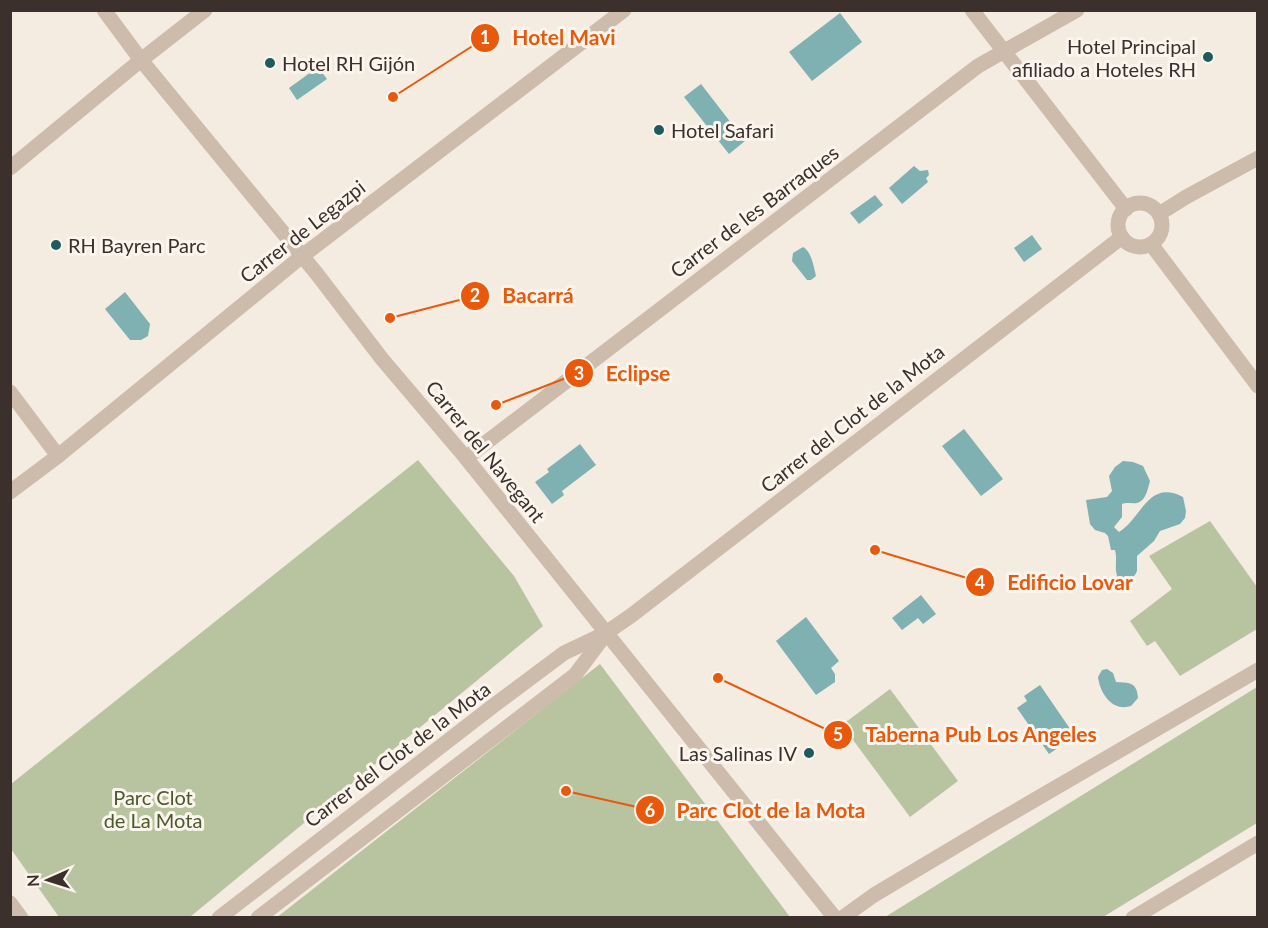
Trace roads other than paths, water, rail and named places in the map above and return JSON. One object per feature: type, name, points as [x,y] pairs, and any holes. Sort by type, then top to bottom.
[{"type":"street","name":"Carrer del Navegant","points":[[104,10],[141,60],[317,274],[382,358],[466,458],[835,918]]},
{"type":"street","points":[[10,168],[205,10]]},
{"type":"street","name":"Carrer de Legazpi","points":[[10,492],[58,456],[301,256],[624,10]]},
{"type":"street","points":[[972,10],[1003,53],[1126,209]]},
{"type":"street","name":"Carrer de les Barraques","points":[[466,458],[978,66],[1077,10]]},
{"type":"street","points":[[1159,214],[1257,158]]},
{"type":"street","points":[[1137,203],[1144,204],[1159,214],[1162,221],[1161,234],[1151,244],[1146,247],[1132,246],[1122,237],[1119,226],[1122,213],[1126,209],[1137,203]]},
{"type":"street","name":"Carrer del Clot de la Mota","points":[[219,918],[564,653],[606,633],[1122,237]]},
{"type":"street","points":[[1151,244],[1257,386]]},
{"type":"street","points":[[10,392],[58,456]]},
{"type":"street","name":"Carrer del Clot de la Mota","points":[[258,918],[575,675],[606,633]]},
{"type":"street","points":[[842,918],[874,895],[1257,670]]},
{"type":"street","points":[[1133,918],[1257,843]]},
{"type":"street","points":[[10,903],[21,918]]},
{"type":"water","points":[[840,13],[862,42],[812,81],[789,52]]},
{"type":"water","points":[[318,67],[327,79],[297,100],[289,88]]},
{"type":"water","points":[[701,84],[745,141],[729,154],[684,97]]},
{"type":"water","points":[[914,166],[920,171],[928,170],[929,175],[926,178],[928,182],[902,204],[889,188]]},
{"type":"water","points":[[875,195],[883,205],[859,224],[850,213]]},
{"type":"water","points":[[1032,235],[1042,249],[1024,262],[1014,248]]},
{"type":"water","points":[[803,247],[810,256],[816,276],[811,280],[807,280],[792,261],[793,253]]},
{"type":"water","points":[[125,292],[150,324],[148,336],[141,340],[130,340],[105,309]]},
{"type":"water","points":[[964,429],[1003,479],[981,496],[942,446]]},
{"type":"water","points":[[580,444],[596,465],[562,491],[564,495],[552,504],[535,482],[549,472],[547,469]]},
{"type":"water","points":[[1123,461],[1143,466],[1150,481],[1143,500],[1137,503],[1122,504],[1122,517],[1114,527],[1119,532],[1153,496],[1161,493],[1183,497],[1186,511],[1185,518],[1180,524],[1160,531],[1154,541],[1137,556],[1137,571],[1128,581],[1119,581],[1116,572],[1115,550],[1111,550],[1108,536],[1095,530],[1090,524],[1086,500],[1107,497],[1112,491],[1109,476]]},
{"type":"water","points":[[921,595],[936,614],[923,624],[918,618],[902,630],[892,618]]},
{"type":"water","points":[[806,617],[839,661],[831,668],[835,674],[835,682],[816,695],[776,641]]},
{"type":"water","points":[[1107,669],[1113,673],[1116,682],[1131,684],[1136,688],[1138,698],[1131,706],[1113,704],[1104,695],[1098,677],[1102,670]]},
{"type":"water","points":[[1040,685],[1075,736],[1049,754],[1017,708],[1027,701],[1024,696]]},
{"type":"place","name":"Hotel Principal afiliado a Hoteles RH","points":[[1208,57]]},
{"type":"place","name":"Hotel RH Gijón","points":[[270,63]]},
{"type":"place","name":"Hotel Mavi","points":[[393,97]]},
{"type":"place","name":"Hotel Safari","points":[[659,130]]},
{"type":"place","name":"RH Bayren Parc","points":[[56,245]]},
{"type":"place","name":"Bacarrá","points":[[390,318]]},
{"type":"place","name":"Eclipse","points":[[496,405]]},
{"type":"place","name":"Edificio Lovar","points":[[875,550]]},
{"type":"place","name":"Taberna Pub Los Angeles","points":[[718,678]]},
{"type":"place","name":"Las Salinas IV","points":[[809,753]]},
{"type":"place","name":"Parc Clot de la Mota","points":[[566,791]]},
{"type":"park label","name":"Parc Clot de La Mota","points":[[153,808]]}]
